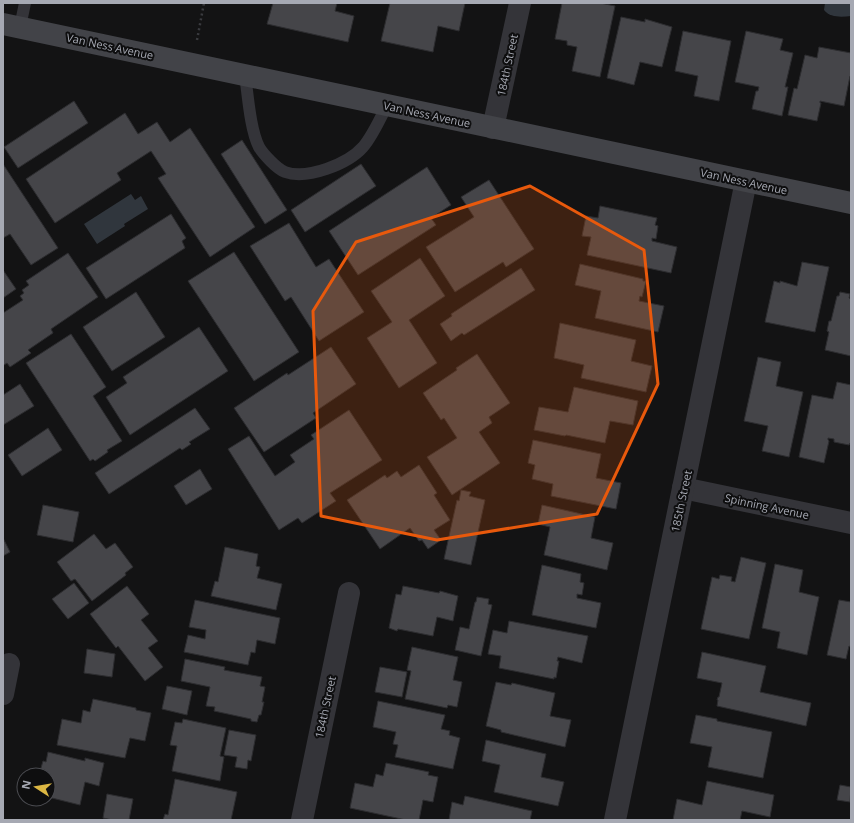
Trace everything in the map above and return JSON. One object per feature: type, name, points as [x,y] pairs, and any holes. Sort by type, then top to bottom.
[{"type":"main road","name":"Van Ness Avenue","points":[[11,26],[851,203]]},
{"type":"street","name":"184th Street","points":[[493,128],[520,3]]},
{"type":"street","name":"185th Street","points":[[615,820],[746,181]]},
{"type":"street","name":"Spinning Avenue","points":[[683,488],[851,523]]},
{"type":"street","name":"184th Street","points":[[302,820],[349,593]]},
{"type":"street","points":[[3,694],[9,664]]},
{"type":"lane","points":[[11,26],[25,3]]},
{"type":"lane","points":[[245,75],[254,130],[259,147],[271,162],[284,172],[301,174],[314,173],[349,158],[362,148],[387,105]]},
{"type":"path","points":[[193,64],[204,3]]},
{"type":"highlighted area","points":[[530,186],[644,250],[658,384],[597,514],[437,540],[321,516],[313,311],[356,242]]},
{"type":"shaded area","points":[[825,3],[851,3],[851,16],[840,17],[827,13],[824,10]]},
{"type":"shaded area","points":[[131,194],[135,200],[141,196],[148,209],[124,224],[125,226],[97,244],[84,224]]},
{"type":"building","points":[[273,3],[337,3],[335,11],[354,16],[348,42],[267,24]]},
{"type":"building","points":[[390,3],[465,3],[459,31],[438,26],[433,52],[381,41]]},
{"type":"building","points":[[562,3],[600,3],[615,6],[600,77],[572,71],[577,47],[567,45],[567,41],[555,39]]},
{"type":"building","points":[[621,17],[645,22],[645,19],[672,27],[662,67],[640,62],[634,85],[607,78]]},
{"type":"building","points":[[683,31],[731,41],[719,101],[694,96],[698,76],[675,71]]},
{"type":"building","points":[[746,31],[783,39],[780,50],[793,53],[785,87],[788,87],[782,116],[752,109],[756,91],[758,91],[759,87],[735,82]]},
{"type":"building","points":[[819,47],[851,53],[851,77],[850,76],[844,106],[820,101],[821,103],[817,121],[788,115],[794,88],[797,89],[805,55],[817,58]]},
{"type":"building","points":[[74,101],[88,123],[18,168],[4,147]]},
{"type":"building","points":[[125,113],[138,134],[157,122],[170,142],[190,128],[255,227],[210,257],[158,178],[166,174],[151,151],[117,173],[121,180],[55,223],[26,179]]},
{"type":"building","points":[[242,140],[287,210],[265,224],[221,154]]},
{"type":"building","points":[[3,164],[58,248],[31,265],[10,234],[3,238]]},
{"type":"building","points":[[361,164],[376,186],[305,232],[291,210]]},
{"type":"building","points":[[427,167],[451,205],[431,218],[436,225],[358,275],[329,231]]},
{"type":"building","points":[[489,180],[534,249],[506,267],[503,262],[455,292],[426,247],[474,217],[461,197]]},
{"type":"building","points":[[600,206],[657,218],[655,225],[658,226],[656,239],[652,238],[652,241],[677,247],[671,273],[587,255],[591,237],[582,236],[586,216],[598,218]]},
{"type":"building","points":[[171,214],[186,238],[182,241],[185,248],[106,299],[86,268]]},
{"type":"building","points":[[289,223],[316,267],[329,259],[364,312],[319,341],[291,297],[285,301],[250,246]]},
{"type":"building","points":[[234,252],[299,352],[254,381],[188,281]]},
{"type":"building","points":[[68,253],[98,297],[51,329],[53,333],[28,350],[31,353],[10,367],[7,363],[4,365],[3,313],[23,300],[20,296],[24,293],[22,290],[29,285],[26,281]]},
{"type":"building","points":[[420,258],[445,296],[409,320],[437,363],[399,388],[367,338],[392,322],[371,291]]},
{"type":"building","points":[[802,262],[829,267],[815,332],[765,322],[774,281],[780,283],[780,281],[797,286]]},
{"type":"building","points":[[580,264],[646,281],[642,297],[640,296],[639,301],[664,306],[658,332],[595,318],[601,291],[575,285]]},
{"type":"building","points":[[521,268],[535,290],[464,335],[462,333],[451,341],[440,324],[452,316],[451,314]]},
{"type":"building","points":[[3,270],[16,289],[3,298]]},
{"type":"building","points":[[136,292],[165,337],[112,371],[83,327]]},
{"type":"building","points":[[840,292],[850,294],[849,298],[851,299],[851,356],[825,350],[829,332],[827,331],[829,321],[831,321],[837,296],[839,296]]},
{"type":"building","points":[[560,323],[636,340],[631,361],[652,366],[646,392],[581,378],[584,365],[554,358]]},
{"type":"building","points":[[199,327],[228,371],[130,435],[106,397],[127,383],[123,377]]},
{"type":"building","points":[[71,334],[106,387],[93,396],[122,441],[107,450],[108,452],[95,461],[93,459],[90,461],[26,363]]},
{"type":"building","points":[[331,347],[356,384],[313,413],[316,418],[264,452],[234,408],[287,373],[288,375]]},
{"type":"building","points":[[477,354],[510,403],[489,417],[492,423],[479,432],[500,463],[452,495],[427,457],[457,438],[444,418],[441,420],[423,393],[457,370],[456,368]]},
{"type":"building","points":[[758,357],[781,362],[776,386],[803,392],[789,457],[762,451],[768,426],[744,421]]},
{"type":"building","points":[[837,382],[851,385],[851,443],[849,445],[834,442],[834,439],[828,438],[829,441],[824,463],[799,457],[812,395],[833,399]]},
{"type":"building","points":[[20,384],[34,406],[3,425],[3,395]]},
{"type":"building","points":[[574,387],[638,401],[633,425],[610,421],[605,443],[534,430],[539,407],[568,412]]},
{"type":"building","points":[[195,408],[210,429],[189,442],[191,444],[182,450],[180,448],[109,494],[95,473]]},
{"type":"building","points":[[349,410],[382,460],[330,493],[336,501],[302,523],[298,518],[279,530],[228,449],[249,436],[275,476],[295,462],[290,455],[314,439],[311,435]]},
{"type":"building","points":[[48,428],[62,450],[22,476],[8,455]]},
{"type":"building","points":[[533,440],[601,454],[596,478],[621,483],[616,509],[551,496],[553,484],[532,479],[535,465],[528,463]]},
{"type":"building","points":[[419,465],[437,493],[434,495],[450,520],[434,530],[441,540],[428,549],[422,540],[419,541],[410,528],[380,549],[347,500],[385,475],[387,478],[397,471],[401,477]]},
{"type":"building","points":[[200,469],[212,489],[186,505],[174,486]]},
{"type":"building","points":[[461,490],[471,492],[469,496],[485,500],[471,565],[444,559],[457,500],[459,501]]},
{"type":"building","points":[[43,505],[79,512],[73,542],[37,535]]},
{"type":"building","points":[[542,505],[595,517],[591,538],[613,543],[607,570],[544,555],[550,527],[538,524]]},
{"type":"building","points":[[94,534],[106,549],[115,543],[133,567],[125,573],[126,575],[92,601],[75,579],[71,581],[57,562]]},
{"type":"building","points":[[3,538],[10,552],[3,556]]},
{"type":"building","points":[[225,547],[258,554],[256,566],[260,567],[257,578],[282,584],[276,610],[211,596],[215,581],[218,582]]},
{"type":"building","points":[[741,557],[766,563],[749,639],[701,629],[712,577],[719,579],[720,575],[732,577],[731,581],[735,582]]},
{"type":"building","points":[[775,564],[803,570],[799,592],[819,597],[807,655],[777,648],[780,632],[762,628]]},
{"type":"building","points":[[542,565],[581,574],[580,582],[584,583],[582,595],[577,594],[577,598],[601,603],[596,628],[532,615]]},
{"type":"building","points":[[74,583],[89,603],[68,619],[52,599]]},
{"type":"building","points":[[127,586],[149,614],[141,620],[158,641],[148,648],[163,667],[145,681],[118,646],[116,648],[90,614]]},
{"type":"building","points":[[403,586],[439,593],[440,591],[458,596],[453,621],[437,617],[433,636],[398,629],[397,631],[389,628],[396,594],[401,595]]},
{"type":"building","points":[[477,597],[489,599],[488,604],[492,605],[481,656],[455,650],[460,627],[469,629]]},
{"type":"building","points":[[195,600],[280,618],[275,644],[257,640],[255,653],[251,652],[248,665],[184,652],[188,635],[205,639],[206,630],[189,627]]},
{"type":"building","points":[[839,600],[851,602],[851,647],[849,646],[846,659],[827,655]]},
{"type":"building","points":[[509,621],[588,636],[582,663],[558,657],[557,661],[559,661],[556,678],[554,677],[554,679],[499,668],[501,656],[488,654],[493,630],[507,633]]},
{"type":"building","points":[[412,647],[458,657],[453,680],[462,682],[457,707],[448,705],[447,708],[405,699],[411,671],[407,670]]},
{"type":"building","points":[[87,649],[115,654],[112,677],[84,673]]},
{"type":"building","points":[[702,652],[766,666],[760,692],[811,703],[806,726],[717,706],[717,700],[722,683],[697,678]]},
{"type":"building","points":[[185,659],[225,667],[224,670],[262,677],[260,686],[265,687],[262,702],[264,702],[261,715],[259,715],[257,722],[251,721],[251,719],[214,711],[215,707],[206,706],[210,687],[181,681]]},
{"type":"building","points":[[380,667],[407,672],[402,697],[375,692]]},
{"type":"building","points":[[496,682],[511,685],[512,683],[555,693],[550,716],[571,720],[565,747],[501,732],[501,730],[486,726]]},
{"type":"building","points":[[167,686],[192,691],[187,715],[162,709]]},
{"type":"building","points":[[93,699],[136,708],[136,710],[151,713],[145,741],[130,738],[125,758],[57,745],[62,719],[81,723],[83,710],[90,712]]},
{"type":"building","points":[[378,701],[445,715],[441,729],[450,731],[449,735],[460,738],[453,769],[395,757],[398,745],[393,744],[396,732],[373,727]]},
{"type":"building","points":[[696,715],[717,719],[717,721],[772,732],[763,778],[708,767],[712,747],[690,743]]},
{"type":"building","points":[[183,719],[226,728],[220,756],[224,757],[220,781],[172,771],[177,746],[170,745],[175,722],[182,723]]},
{"type":"building","points":[[229,730],[256,735],[251,761],[248,760],[247,769],[235,767],[237,757],[224,755]]},
{"type":"building","points":[[486,740],[546,754],[541,777],[564,782],[558,806],[494,792],[500,765],[482,761]]},
{"type":"building","points":[[48,752],[85,761],[85,758],[104,763],[99,786],[85,782],[80,805],[56,799],[56,767],[41,767],[43,761],[46,762]]},
{"type":"building","points":[[386,763],[429,772],[428,775],[438,777],[433,802],[423,800],[419,820],[406,820],[350,808],[355,783],[373,787],[376,774],[383,776]]},
{"type":"building","points":[[175,779],[237,792],[231,820],[163,820],[165,814],[168,815]]},
{"type":"building","points":[[707,781],[774,795],[770,817],[742,811],[740,820],[673,820],[677,799],[702,805]]},
{"type":"building","points":[[840,785],[851,787],[850,802],[837,800]]},
{"type":"building","points":[[107,794],[133,799],[129,820],[113,820],[103,818]]},
{"type":"building","points":[[465,796],[532,811],[530,820],[449,820],[452,802],[463,805]]}]
